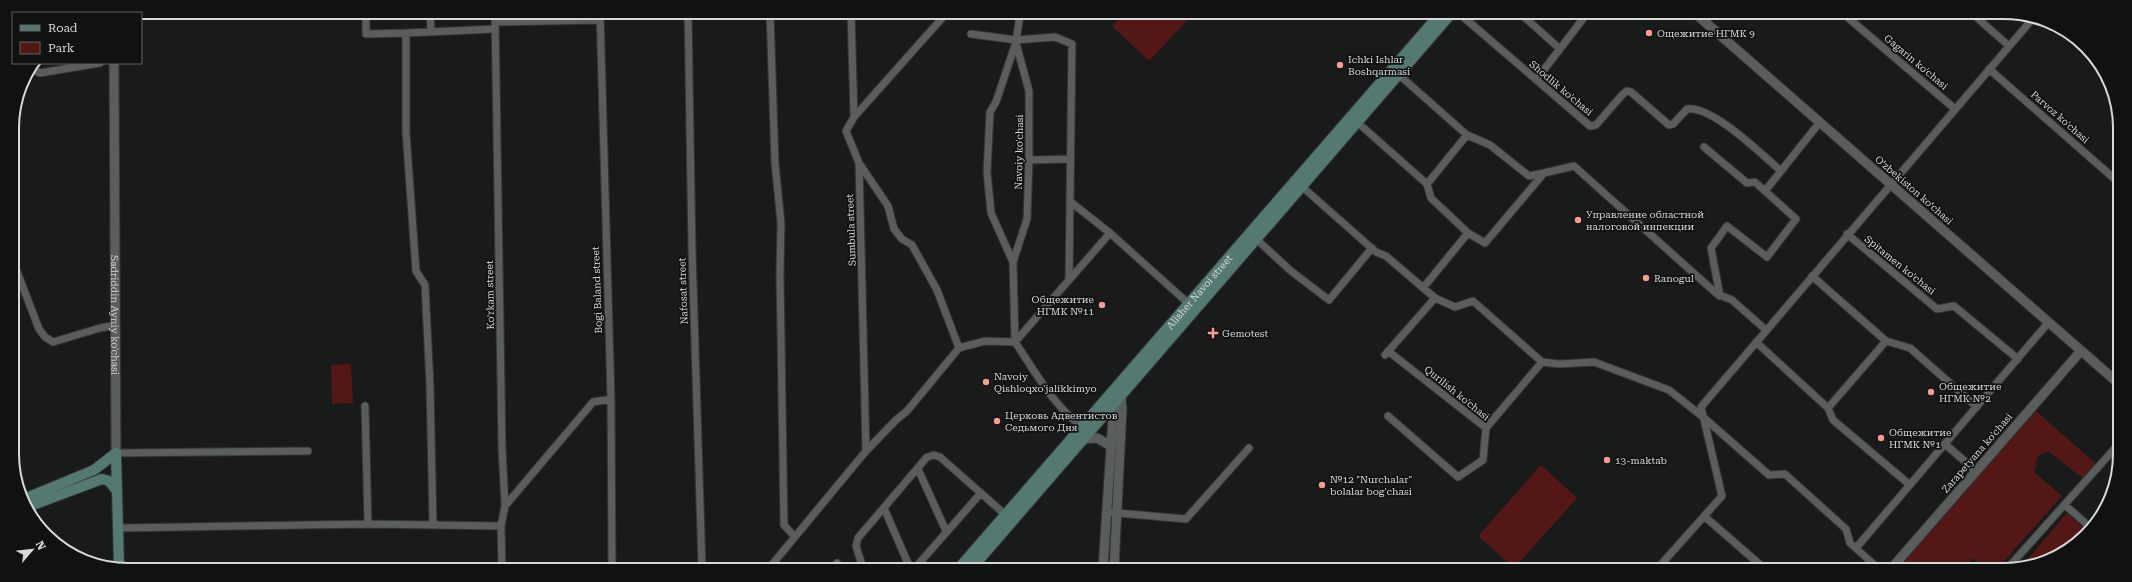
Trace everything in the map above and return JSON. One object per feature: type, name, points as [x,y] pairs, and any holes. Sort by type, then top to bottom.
[{"type":"main road","name":"Alisher Navoi street","points":[[964,563],[1009,518],[1086,433],[1114,406],[1115,394],[1299,184],[1436,19]]},
{"type":"main road","name":"Alisher Navoi street","points":[[1299,184],[1357,122],[1446,19]]},
{"type":"main road","name":"Alisher Navoi street","points":[[1086,433],[1115,394],[1189,304],[1253,237]]},
{"type":"main road","points":[[32,505],[94,475],[116,453]]},
{"type":"main road","name":"Sadriddin Ayniy ko'chasi","points":[[116,453],[119,563]]},
{"type":"main road","points":[[28,497],[94,475],[109,481],[117,491]]},
{"type":"main road","name":"Alisher Navoi street","points":[[976,563],[1009,518]]},
{"type":"street","points":[[366,19],[366,34],[406,33],[568,19]]},
{"type":"street","points":[[430,19],[431,31]]},
{"type":"street","name":"Ko'rkam street","points":[[495,19],[502,448],[505,506],[501,526],[502,563]]},
{"type":"street","name":"Bogi Baland street","points":[[600,19],[610,399],[612,563]]},
{"type":"street","name":"Nafosat street","points":[[688,19],[692,250],[702,563]]},
{"type":"street","points":[[770,19],[775,163],[781,223],[780,274],[784,525],[795,537]]},
{"type":"street","name":"Sumbula street","points":[[851,19],[854,117],[846,131],[859,163],[866,451]]},
{"type":"street","points":[[854,117],[941,19]]},
{"type":"street","points":[[1019,19],[1016,41],[996,102],[990,112],[987,172],[991,213],[1012,262],[1015,342],[1046,388],[1073,420],[1086,433],[1111,446]]},
{"type":"street","name":"Shodlik ko'chasi","points":[[1466,19],[1590,126],[1596,125],[1627,92],[1631,92],[1669,125],[1673,124],[1687,108],[1694,109],[1719,119],[1781,171]]},
{"type":"street","points":[[1526,19],[1560,49]]},
{"type":"street","points":[[1536,80],[1583,19]]},
{"type":"street","name":"O‘zbekiston ko‘chasi","points":[[1702,19],[2080,352],[2113,379]]},
{"type":"street","name":"Gagarin ko'chasi","points":[[1849,19],[1954,109]]},
{"type":"street","points":[[1978,19],[2009,46]]},
{"type":"street","points":[[1662,563],[1722,496],[1701,407],[1847,234],[2030,22]]},
{"type":"street","points":[[406,33],[406,132],[416,271],[425,285],[430,386],[433,525]]},
{"type":"street","points":[[971,34],[1016,41],[1054,37],[1072,44],[1072,203],[1069,280]]},
{"type":"street","name":"Navoiy ko'chasi","points":[[1012,262],[1027,219],[1029,160],[1029,91],[1016,41]]},
{"type":"street","points":[[35,71],[40,73],[94,64]]},
{"type":"street","name":"Sadriddin Ayniy ko'chasi","points":[[114,64],[116,453]]},
{"type":"street","name":"Parvoz ko'chasi","points":[[1989,70],[2113,177]]},
{"type":"street","points":[[1398,74],[1467,135],[1490,145],[1529,176],[1574,166],[1717,294],[1732,300],[1766,330]]},
{"type":"street","points":[[1357,122],[1427,184],[1431,198],[1468,233],[1485,243],[1544,173]]},
{"type":"street","points":[[1765,191],[1820,122]]},
{"type":"street","points":[[1427,184],[1467,135]]},
{"type":"street","points":[[1704,147],[1747,183],[1755,182],[1796,219],[1767,257],[1727,226],[1710,248],[1720,296]]},
{"type":"street","points":[[1029,160],[1071,159]]},
{"type":"street","points":[[859,163],[888,206],[894,229],[902,239],[912,245],[937,290],[959,348]]},
{"type":"street","points":[[1299,184],[1372,248],[1386,256],[1435,298],[1455,307],[1472,301],[1542,362],[1559,364],[1594,362],[1669,390],[1703,417],[1769,475],[1785,474],[1846,530],[1850,543],[1872,563]]},
{"type":"street","points":[[1072,203],[1110,233],[1189,304]]},
{"type":"street","points":[[1015,342],[1110,233]]},
{"type":"street","points":[[1423,288],[1468,233]]},
{"type":"street","name":"Spitamen ko'chasi","points":[[1847,234],[1938,308],[1954,306],[2018,359]]},
{"type":"street","points":[[1253,237],[1291,271],[1329,300],[1372,248]]},
{"type":"street","points":[[19,276],[40,329],[45,337],[53,342],[100,328],[116,325]]},
{"type":"street","points":[[1812,276],[1886,341],[1910,348],[1977,407]]},
{"type":"street","name":"Qurilish ko'chasi","points":[[1388,416],[1458,477],[1483,460],[1486,428],[1387,353],[1435,298]]},
{"type":"street","points":[[1856,548],[2048,323]]},
{"type":"street","points":[[773,563],[866,451],[896,420],[907,411],[959,348],[986,341],[1015,342]]},
{"type":"street","points":[[1828,408],[1886,341]]},
{"type":"street","points":[[1756,342],[1828,408],[1833,420],[1910,485]]},
{"type":"street","name":"Zarapetyana ko'chasi","points":[[1896,563],[2080,352]]},
{"type":"street","points":[[1486,428],[1542,362]]},
{"type":"street","points":[[1114,563],[1122,409],[1115,394]]},
{"type":"street","points":[[505,506],[593,402],[610,399]]},
{"type":"street","points":[[365,406],[368,524]]},
{"type":"street","points":[[1104,563],[1106,512],[1114,406]]},
{"type":"street","points":[[1946,444],[1976,471]]},
{"type":"street","points":[[1106,512],[1186,519],[1250,448]]},
{"type":"street","points":[[2013,563],[2113,450]]},
{"type":"street","points":[[116,453],[308,451]]},
{"type":"street","points":[[861,563],[856,546],[858,538],[927,458],[934,455],[940,457],[1009,518]]},
{"type":"street","points":[[918,469],[946,531]]},
{"type":"street","points":[[919,563],[981,493]]},
{"type":"street","points":[[2065,505],[2087,524]]},
{"type":"street","points":[[884,508],[908,563]]},
{"type":"street","points":[[1704,516],[1758,563]]},
{"type":"street","points":[[119,528],[368,524],[501,526]]},
{"type":"green space","points":[[1118,19],[1188,19],[1149,61],[1112,26]]},
{"type":"green space","points":[[351,364],[353,403],[332,404],[331,365]]},
{"type":"green space","points":[[2036,411],[2096,464],[2084,479],[2048,451],[2038,456],[2034,472],[2062,496],[2002,563],[1978,563],[1973,558],[1968,563],[1902,563]]},
{"type":"green space","points":[[1541,465],[1577,498],[1518,563],[1508,563],[1478,536]]},
{"type":"green space","points":[[2067,513],[2084,528],[2065,545],[2046,555],[2027,560]]},
{"type":"place","name":"Ощежитие НГМК 9","points":[[1649,33]]},
{"type":"place","name":"Ichki Ishlar Boshqarmasi","points":[[1340,65]]},
{"type":"place","name":"Управление областной налоговой инпекции","points":[[1578,220]]},
{"type":"place","name":"Ranogul","points":[[1646,278]]},
{"type":"place","name":"Общежитие НГМК №11","points":[[1102,305]]},
{"type":"place","name":"Gemotest","points":[[1213,333]]},
{"type":"place","name":"Navoiy Qishloqxo'jalikkimyo","points":[[986,382]]},
{"type":"place","name":"Общежитие НГМК №2","points":[[1931,392]]},
{"type":"place","name":"Церковь Адвентистов Седьмого Дня","points":[[997,421]]},
{"type":"place","name":"Общежитие НГМК №1","points":[[1881,438]]},
{"type":"place","name":"13-maktab","points":[[1607,460]]},
{"type":"place","name":"№12 \"Nurchalar\" bolalar bog'chasi","points":[[1322,485]]}]
